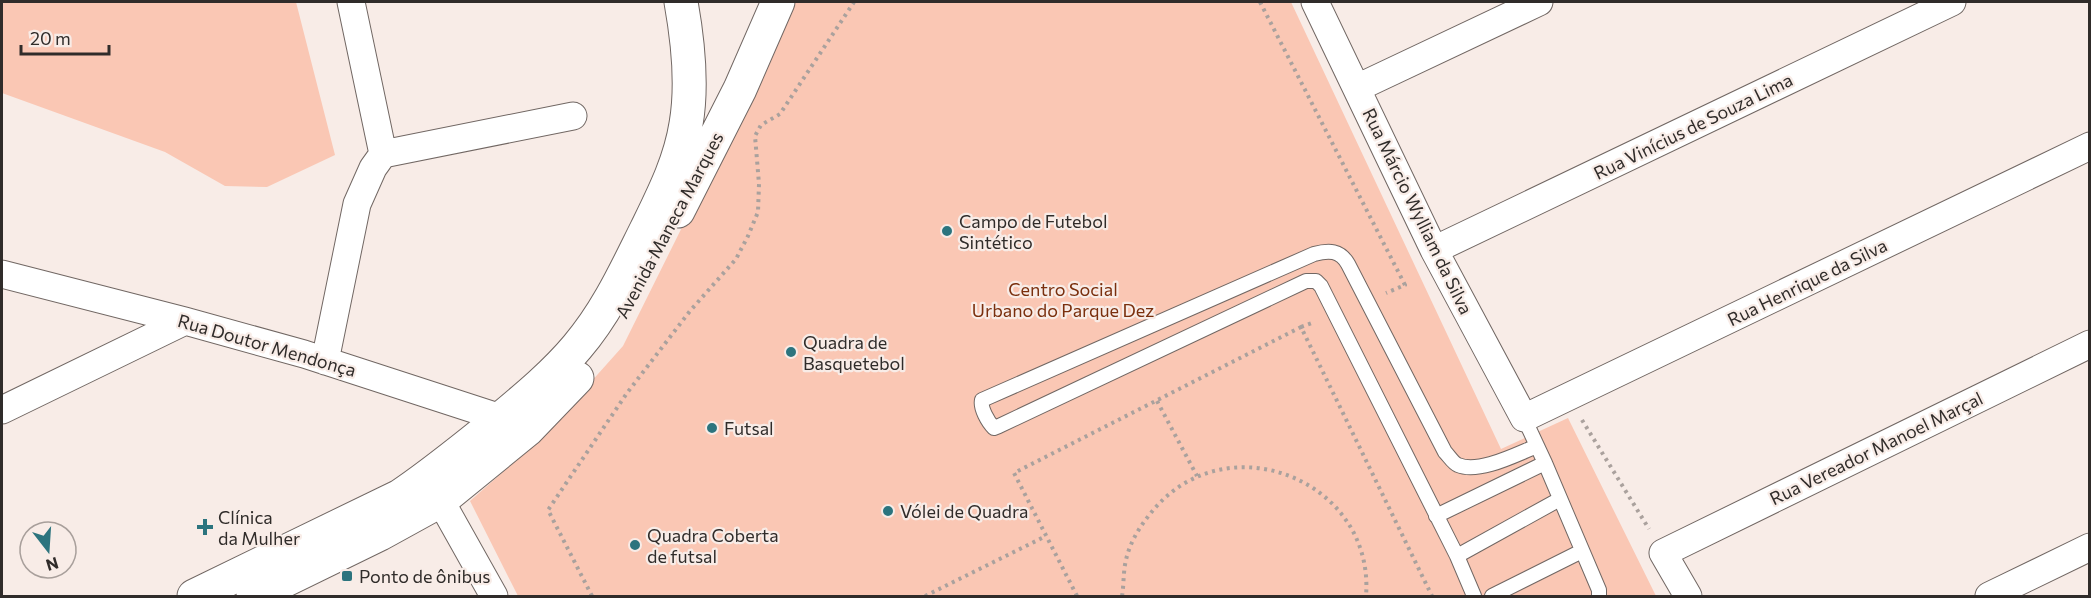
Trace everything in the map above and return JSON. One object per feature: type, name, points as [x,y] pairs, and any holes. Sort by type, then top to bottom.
[{"type":"main road","name":"Avenida Maneca Marques","points":[[514,424],[534,391],[578,347],[613,296],[671,178],[687,123],[689,80],[686,27],[681,2]]},
{"type":"main road","name":"Avenida Maneca Marques","points":[[253,597],[380,534],[514,424],[574,382],[628,308],[740,89],[778,2]]},
{"type":"main road","name":"Avenida Maneca Marques","points":[[194,597],[400,496],[434,490]]},
{"type":"street","points":[[351,2],[383,154]]},
{"type":"street","name":"Rua Márcio Wylliam da Silva","points":[[1315,2],[1434,250],[1524,418]]},
{"type":"street","points":[[1358,88],[1539,2]]},
{"type":"street","name":"Rua Vinícius de Souza Lima","points":[[1434,250],[1952,2]]},
{"type":"street","points":[[326,361],[357,204],[373,168],[383,154],[573,116]]},
{"type":"street","name":"Rua Henrique da Silva","points":[[1524,418],[2090,146]]},
{"type":"street","name":"Rua Doutor Mendonça","points":[[2,274],[185,321],[326,361],[514,424]]},
{"type":"street","points":[[2,410],[185,321]]},
{"type":"street","name":"Rua Vereador Manoel Marçal","points":[[1664,552],[2090,344]]},
{"type":"street","points":[[434,490],[494,597]]},
{"type":"street","points":[[1989,597],[2090,547]]},
{"type":"street","points":[[1664,552],[1688,597]]},
{"type":"lane","points":[[1474,597],[1456,556],[1321,286],[1316,281],[1306,281],[994,428],[981,404],[982,400],[1325,251],[1337,253],[1344,258],[1445,452],[1456,464],[1470,468],[1484,466],[1536,446]]},
{"type":"lane","points":[[1524,418],[1599,590],[1599,597]]},
{"type":"lane","points":[[1436,516],[1545,463]]},
{"type":"lane","points":[[1456,556],[1560,499]]},
{"type":"lane","points":[[1492,597],[1582,551]]},
{"type":"path","points":[[592,597],[548,510],[627,393],[690,311],[736,259],[758,212],[759,184],[755,136],[761,125],[780,114],[854,2]]},
{"type":"path","points":[[1260,2],[1405,285],[1367,301]]},
{"type":"path","points":[[1077,597],[1014,473],[1301,327],[1334,315]]},
{"type":"path","points":[[1301,327],[1432,597]]},
{"type":"path","points":[[1568,397],[1664,552]]},
{"type":"path","points":[[1157,400],[1197,476]]},
{"type":"path","points":[[1122,597],[1126,559],[1141,525],[1165,496],[1197,476],[1234,467],[1272,469],[1308,483],[1338,508],[1358,541],[1367,579],[1366,597]]},
{"type":"path","points":[[925,597],[1046,536]]},
{"type":"green space","points":[[2,2],[296,2],[335,155],[267,187],[225,186],[165,152],[2,93]]},
{"type":"green space","name":"Centro Social Urbano do Parque Dez","points":[[794,2],[1291,2],[1501,449],[1568,418],[1656,596],[518,596],[470,501],[539,440],[623,346]]},
{"type":"place","name":"Campo de Futebol Sintético","points":[[947,231]]},
{"type":"place","name":"Quadra de Basquetebol","points":[[791,352]]},
{"type":"place","name":"Futsal","points":[[712,428]]},
{"type":"place","name":"Vólei de Quadra","points":[[888,511]]},
{"type":"place","name":"Clínica da Mulher","points":[[205,527]]},
{"type":"place","name":"Quadra Coberta de futsal","points":[[635,545]]},
{"type":"place","name":"Ponto de ônibus","points":[[347,576]]}]
